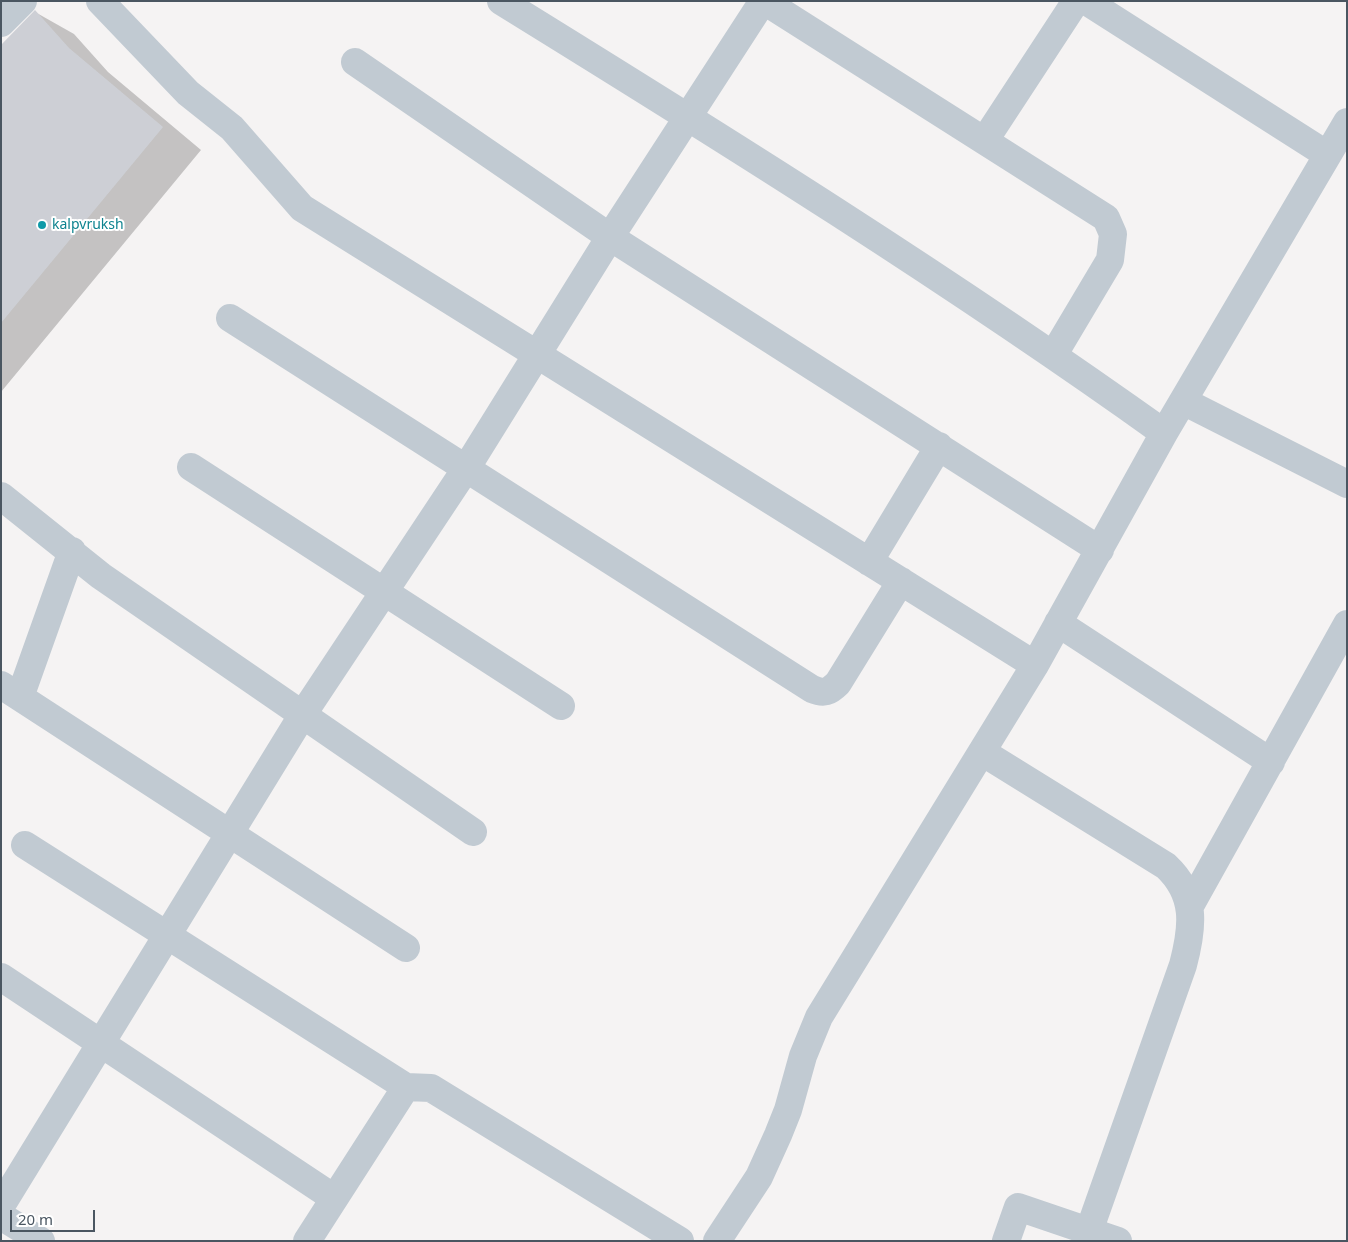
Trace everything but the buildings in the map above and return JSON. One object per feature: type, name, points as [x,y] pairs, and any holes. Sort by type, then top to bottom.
[{"type":"street","points":[[1,23],[23,1]]},
{"type":"street","points":[[100,1],[188,93],[232,128],[302,208],[1035,665]]},
{"type":"street","points":[[501,1],[688,116],[1054,354],[1164,433]]},
{"type":"street","points":[[1,1206],[303,714],[466,467],[610,237],[764,1],[1100,213],[1110,225],[1113,234],[1110,260],[1054,354]]},
{"type":"street","points":[[985,140],[1076,1]]},
{"type":"street","points":[[1086,1],[1326,154]]},
{"type":"street","points":[[356,62],[610,237],[1100,550]]},
{"type":"street","points":[[717,1241],[759,1177],[788,1110],[803,1056],[819,1017],[1035,665],[1164,433],[1326,154],[1347,122]]},
{"type":"street","points":[[230,318],[812,689],[821,692],[829,691],[838,683],[901,581]]},
{"type":"street","points":[[1183,401],[1347,484]]},
{"type":"street","points":[[869,562],[939,446]]},
{"type":"street","points":[[191,467],[562,706]]},
{"type":"street","points":[[1,496],[101,576],[473,832]]},
{"type":"street","points":[[72,551],[10,691],[406,948]]},
{"type":"street","points":[[1058,623],[1270,762]]},
{"type":"street","points":[[1190,906],[1347,624]]},
{"type":"street","points":[[982,752],[1166,866],[1185,888],[1190,906],[1189,942],[1183,965],[1089,1230]]},
{"type":"street","points":[[25,845],[406,1087],[431,1088],[680,1241]]},
{"type":"street","points":[[1,977],[102,1042],[334,1198]]},
{"type":"street","points":[[307,1241],[406,1087]]},
{"type":"street","points":[[1006,1241],[1018,1207],[1118,1241]]},
{"type":"street","points":[[1,1216],[41,1241]]},
{"type":"place","name":"kalpvruksh","points":[[42,225]]}]
